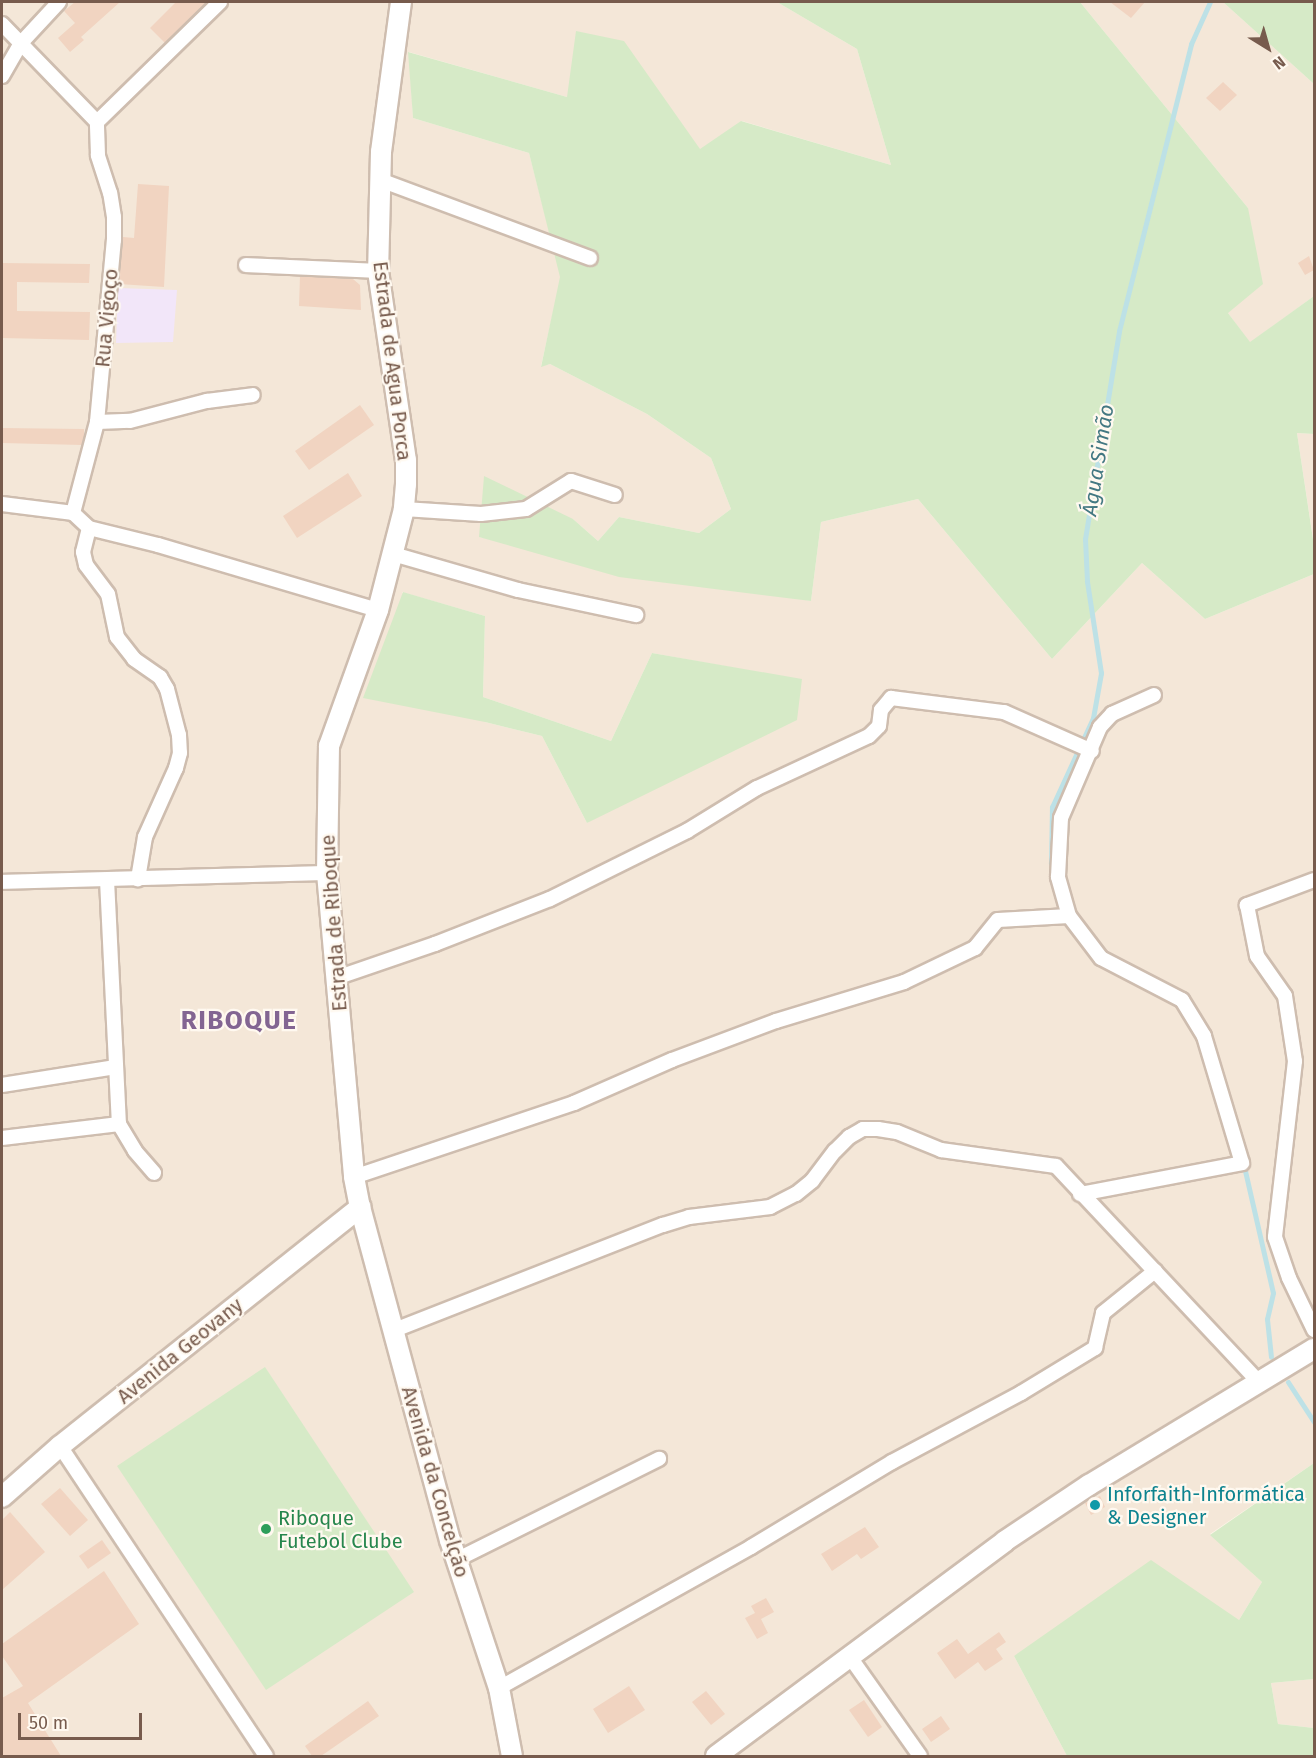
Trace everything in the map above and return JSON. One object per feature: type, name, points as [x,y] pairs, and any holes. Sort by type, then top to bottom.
[{"type":"main road","name":"Estrada de Agua Porca","points":[[378,610],[404,509],[406,460],[378,271],[381,152],[401,2]]},
{"type":"main road","name":"Estrada de Riboque","points":[[360,1207],[354,1177],[327,873],[329,746],[378,610]]},
{"type":"main road","name":"Avenida da Concelção","points":[[360,1207],[456,1560],[499,1688],[512,1756]]},
{"type":"main road","name":"Avenida Geovany","points":[[2,1497],[60,1446],[360,1207]]},
{"type":"main road","points":[[716,1756],[1014,1535],[1089,1485],[1314,1349]]},
{"type":"street","points":[[2,75],[21,43],[58,2]]},
{"type":"street","points":[[2,24],[97,122],[220,2]]},
{"type":"street","name":"Rua Vigoço","points":[[73,513],[97,422],[114,217],[110,193],[98,155],[97,122]]},
{"type":"street","points":[[380,180],[590,258]]},
{"type":"street","points":[[246,266],[378,271]]},
{"type":"street","points":[[97,422],[130,421],[207,401],[253,395]]},
{"type":"street","points":[[404,509],[481,514],[526,509],[571,481],[615,495]]},
{"type":"street","points":[[2,504],[73,513],[89,528],[158,545],[378,610]]},
{"type":"street","points":[[89,528],[83,552],[86,565],[108,594],[117,637],[134,659],[160,677],[167,689],[179,735],[180,753],[176,768],[143,843],[138,879]]},
{"type":"street","points":[[393,554],[518,590],[636,615]]},
{"type":"street","points":[[1080,1194],[1242,1163],[1204,1036],[1182,1000],[1101,958],[1069,916],[1058,877],[1061,818],[1092,751],[1100,727],[1112,714],[1154,695]]},
{"type":"street","points":[[336,978],[435,944],[550,899],[687,831],[757,788],[869,736],[879,726],[881,710],[891,698],[1004,712],[1092,751]]},
{"type":"street","points":[[2,882],[327,873]]},
{"type":"street","points":[[107,880],[119,1124],[135,1151],[154,1173]]},
{"type":"street","points":[[1314,880],[1247,905],[1257,956],[1285,996],[1295,1061],[1275,1238],[1289,1278],[1314,1330]]},
{"type":"street","points":[[354,1177],[574,1103],[672,1060],[776,1022],[904,982],[975,948],[998,920],[1069,916]]},
{"type":"street","points":[[2,1085],[116,1067]]},
{"type":"street","points":[[2,1138],[119,1124]]},
{"type":"street","points":[[392,1331],[663,1225],[689,1217],[770,1207],[796,1194],[812,1181],[835,1151],[863,1129],[897,1132],[941,1150],[1056,1166],[1259,1382]]},
{"type":"street","points":[[499,1688],[751,1547],[892,1462],[1020,1393],[1095,1348],[1103,1313],[1155,1271]]},
{"type":"street","points":[[60,1446],[266,1756]]},
{"type":"street","points":[[456,1560],[659,1459]]},
{"type":"street","points":[[850,1657],[920,1756]]},
{"type":"shaded area","points":[[2,2],[777,2],[857,49],[891,165],[742,121],[700,150],[623,41],[567,97],[409,52],[413,118],[529,153],[561,277],[541,366],[550,364],[647,414],[711,458],[731,509],[699,533],[619,517],[598,541],[573,519],[479,537],[811,601],[821,522],[918,499],[1052,659],[1142,563],[1205,619],[1314,574],[1314,1463],[1210,1534],[1262,1582],[1239,1620],[1014,1656],[1067,1756],[2,1756]],"holes":[[[402,592],[485,616],[483,697],[611,741],[652,653],[802,680],[587,823],[542,736],[485,722]]]},
{"type":"shaded area","points":[[1080,2],[1223,2],[1314,84],[1314,296],[1250,343],[1228,313],[1248,208]]},
{"type":"shaded area","points":[[118,288],[177,290],[173,342],[116,343]]},
{"type":"shaded area","points":[[1297,433],[1314,434],[1314,545]]},
{"type":"shaded area","points":[[1314,1679],[1314,1728],[1278,1724],[1271,1683]]},
{"type":"green space","points":[[777,2],[1080,2],[1248,208],[1263,284],[1228,313],[1250,342],[1314,296],[1314,434],[1297,433],[1314,546],[1314,574],[1205,619],[1142,563],[1052,659],[918,499],[821,522],[811,601],[619,577],[479,537],[484,476],[573,519],[598,541],[619,517],[699,533],[731,509],[711,458],[647,414],[550,364],[541,367],[560,277],[529,153],[413,118],[408,52],[567,97],[576,31],[624,41],[700,149],[741,121],[891,165],[857,49]]},
{"type":"green space","points":[[1223,2],[1314,2],[1314,84]]},
{"type":"green space","points":[[403,592],[485,616],[483,697],[611,741],[652,653],[802,679],[797,720],[587,823],[542,736],[485,722],[363,698]]},
{"type":"green space","name":"Riboque Futebol Clube","points":[[265,1367],[414,1592],[266,1690],[117,1466]]},
{"type":"green space","points":[[1314,1463],[1314,1679],[1271,1683],[1278,1724],[1314,1728],[1314,1756],[1067,1756],[1014,1656],[1151,1560],[1239,1620],[1262,1582],[1210,1535]]},
{"type":"building","points":[[75,2],[120,2],[81,37],[84,40],[70,52],[58,38],[75,23],[64,11]]},
{"type":"building","points":[[176,2],[208,2],[165,43],[150,28]]},
{"type":"building","points":[[1110,2],[1145,2],[1131,18]]},
{"type":"building","points":[[1223,82],[1237,95],[1220,111],[1206,98]]},
{"type":"building","points":[[138,184],[169,186],[164,287],[119,284],[123,237],[134,238]]},
{"type":"building","points":[[1309,256],[1314,270],[1305,275],[1298,263]]},
{"type":"building","points":[[2,263],[90,264],[89,283],[17,282],[17,311],[90,312],[89,340],[2,338]]},
{"type":"building","points":[[300,276],[353,279],[360,285],[361,310],[299,306]]},
{"type":"building","points":[[360,405],[374,425],[309,470],[295,451]]},
{"type":"building","points":[[2,428],[84,429],[84,438],[82,445],[2,443]]},
{"type":"building","points":[[348,473],[362,496],[297,538],[283,516]]},
{"type":"building","points":[[60,1488],[88,1520],[70,1536],[41,1504]]},
{"type":"building","name":"Inforfaith-Informática & Designer","points":[[1100,1496],[1105,1507],[1091,1515],[1085,1503]]},
{"type":"building","points":[[10,1512],[45,1552],[2,1590],[2,1520]]},
{"type":"building","points":[[865,1527],[879,1547],[861,1559],[857,1554],[832,1571],[821,1554]]},
{"type":"building","points":[[102,1540],[111,1553],[88,1569],[79,1556]]},
{"type":"building","points":[[104,1571],[139,1624],[28,1703],[61,1756],[2,1756],[2,1698],[23,1686],[2,1656],[2,1644]]},
{"type":"building","points":[[766,1598],[774,1612],[761,1619],[768,1633],[757,1639],[745,1618],[755,1613],[751,1606]]},
{"type":"building","points":[[999,1632],[1006,1642],[996,1649],[1003,1659],[985,1671],[978,1662],[955,1679],[937,1653],[957,1639],[968,1654]]},
{"type":"building","points":[[629,1686],[645,1710],[608,1733],[593,1709]]},
{"type":"building","points":[[706,1691],[725,1714],[711,1725],[692,1702]]},
{"type":"building","points":[[864,1700],[882,1727],[868,1737],[849,1710]]},
{"type":"building","points":[[368,1701],[379,1716],[321,1756],[312,1756],[305,1746]]},
{"type":"building","points":[[941,1716],[950,1729],[931,1742],[922,1729]]},
{"type":"waterway","name":"Água Simão","points":[[1055,871],[1051,863],[1052,807],[1093,718],[1101,673],[1087,581],[1085,539],[1119,331],[1191,44],[1210,2]]},
{"type":"waterway","points":[[1243,1162],[1273,1293],[1267,1319],[1271,1357]]},
{"type":"waterway","points":[[1288,1382],[1314,1422]]},
{"type":"place","name":"Inforfaith-Informática & Designer","points":[[1095,1505]]},
{"type":"place","name":"Riboque Futebol Clube","points":[[266,1529]]},
{"type":"district","name":"RIBOQUE","points":[[239,1021]]}]
